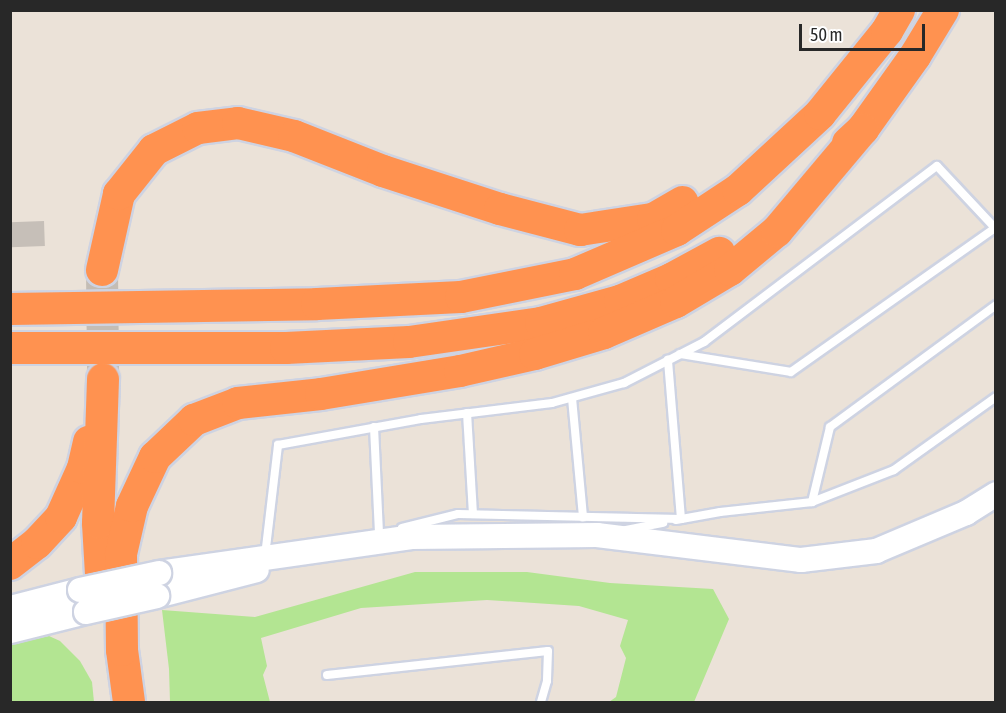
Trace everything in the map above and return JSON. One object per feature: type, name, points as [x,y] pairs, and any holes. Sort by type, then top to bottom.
[{"type":"highway","points":[[10,309],[317,304],[460,297],[575,274],[686,225],[738,190],[820,114],[887,31],[899,10]]},
{"type":"highway","points":[[129,702],[122,650],[121,554],[132,506],[155,457],[195,420],[238,402],[321,394],[460,371],[535,354],[604,333],[676,302],[730,270],[777,231],[862,129],[915,56],[943,10]]},
{"type":"highway","points":[[102,270],[119,194],[154,150],[198,128],[238,123],[294,136],[383,171],[479,202],[580,230],[653,219],[727,176],[820,114]]},
{"type":"highway","points":[[10,348],[286,348],[409,342],[541,323],[620,301],[671,279],[734,244],[772,217],[862,129]]},
{"type":"highway","points":[[10,564],[37,543],[61,517],[83,468],[103,379],[98,523],[110,702]]},
{"type":"street","points":[[10,608],[83,601],[265,556],[411,537],[590,526],[801,560],[876,551],[966,513],[996,494]]},
{"type":"street","points":[[158,584],[248,574],[301,551]]},
{"type":"street","points":[[10,631],[83,601]]},
{"type":"lane","points":[[265,556],[278,445],[467,413],[552,403],[624,383],[668,360],[680,354],[704,342],[937,166],[995,229],[791,372],[680,354]]},
{"type":"lane","points":[[812,502],[830,427],[996,305]]},
{"type":"lane","points":[[668,360],[681,519]]},
{"type":"lane","points":[[301,551],[458,514],[590,526],[681,519],[720,512],[812,502],[894,470],[996,397]]},
{"type":"lane","points":[[572,398],[590,526]]},
{"type":"lane","points":[[467,413],[472,514]]},
{"type":"lane","points":[[374,428],[379,533]]},
{"type":"lane","points":[[590,526],[681,519]]},
{"type":"lane","points":[[327,675],[548,651],[547,681],[541,702]]},
{"type":"green space","points":[[415,572],[527,572],[610,583],[713,589],[729,619],[694,702],[609,702],[616,697],[626,658],[620,646],[628,620],[579,606],[487,600],[361,608],[261,638],[267,666],[263,675],[270,702],[170,702],[169,669],[162,610],[255,617]]},
{"type":"green space","points":[[49,636],[60,641],[80,661],[92,682],[94,702],[11,702],[11,644]]},
{"type":"building","points":[[44,221],[45,246],[11,247],[10,222]]},
{"type":"tunnel","points":[[102,270],[103,374]]}]
